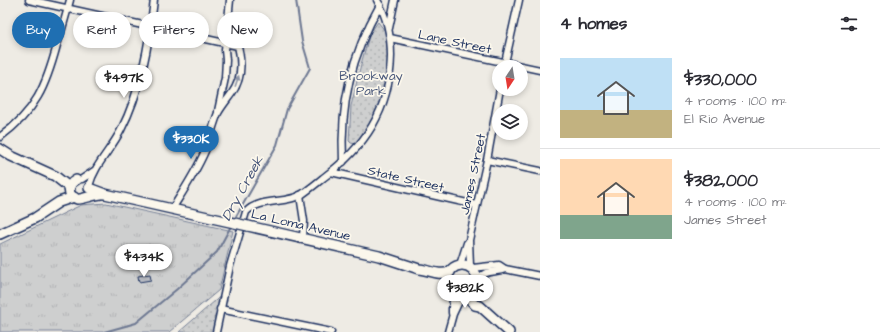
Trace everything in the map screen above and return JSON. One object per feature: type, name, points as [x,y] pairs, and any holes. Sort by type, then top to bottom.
[{"type":"main road","name":"La Loma Avenue","points":[[0,149],[11,156],[55,176],[105,194],[380,256],[437,274],[450,272]]},
{"type":"main road","name":"La Loma Avenue","points":[[55,176],[71,191]]},
{"type":"main road","points":[[0,234],[35,218],[59,202],[71,191],[71,183],[85,186],[80,199],[71,191]]},
{"type":"main road","points":[[468,266],[476,271],[476,284],[457,292],[447,279],[450,272],[455,268],[468,266]]},
{"type":"main road","name":"La Loma Avenue","points":[[418,269],[423,273],[441,281],[475,305],[480,306]]},
{"type":"main road","name":"La Loma Avenue","points":[[476,284],[475,295],[480,306],[509,332]]},
{"type":"street","points":[[29,0],[139,24]]},
{"type":"street","points":[[0,137],[28,112],[41,92],[47,78],[70,0]]},
{"type":"street","points":[[153,12],[154,0]]},
{"type":"street","points":[[229,12],[230,0]]},
{"type":"street","points":[[388,31],[395,0]]},
{"type":"street","points":[[506,60],[519,0]]},
{"type":"street","points":[[216,332],[230,266],[246,212],[253,207],[300,196],[344,162],[360,145],[381,109],[389,83],[391,66],[390,38],[385,17],[378,3]]},
{"type":"street","points":[[344,162],[342,144],[344,109],[350,74],[362,40],[378,3]]},
{"type":"street","name":"Lane Street","points":[[390,38],[492,62]]},
{"type":"street","points":[[85,186],[121,131],[138,85],[146,48]]},
{"type":"street","points":[[172,210],[196,169],[211,136],[218,114],[225,72],[225,48]]},
{"type":"street","points":[[218,114],[232,93],[240,73],[241,63],[238,48]]},
{"type":"street","name":"Lane Street","points":[[528,68],[540,70]]},
{"type":"street","name":"James Street","points":[[468,266],[469,240],[487,160],[499,96]]},
{"type":"street","points":[[487,160],[540,171]]},
{"type":"street","name":"State Street","points":[[331,172],[476,205]]},
{"type":"street","points":[[300,196],[304,222],[303,238]]},
{"type":"street","points":[[468,266],[499,265],[505,269],[540,276]]},
{"type":"street","points":[[476,284],[480,277],[486,273],[505,269]]},
{"type":"street","points":[[448,332],[453,314],[452,308],[457,292]]},
{"type":"street","points":[[220,309],[319,331],[331,332]]},
{"type":"green space","name":"Brookway Park","points":[[378,22],[385,31],[388,54],[388,70],[385,87],[376,113],[367,132],[356,144],[351,143],[349,141],[351,106],[370,33]]},
{"type":"green space","points":[[106,203],[233,231],[219,290],[169,332],[0,332],[0,244],[81,205]]},
{"type":"green space","points":[[223,294],[216,332],[179,332]]},
{"type":"building","points":[[150,274],[151,280],[139,282],[138,276]]},
{"type":"waterway","name":"Dry Creek","points":[[234,220],[277,145],[287,109],[310,68],[302,41],[296,0]]},
{"type":"waterway","name":"Dry Creek","points":[[104,332],[136,323],[177,289],[217,252],[231,226]]}]
